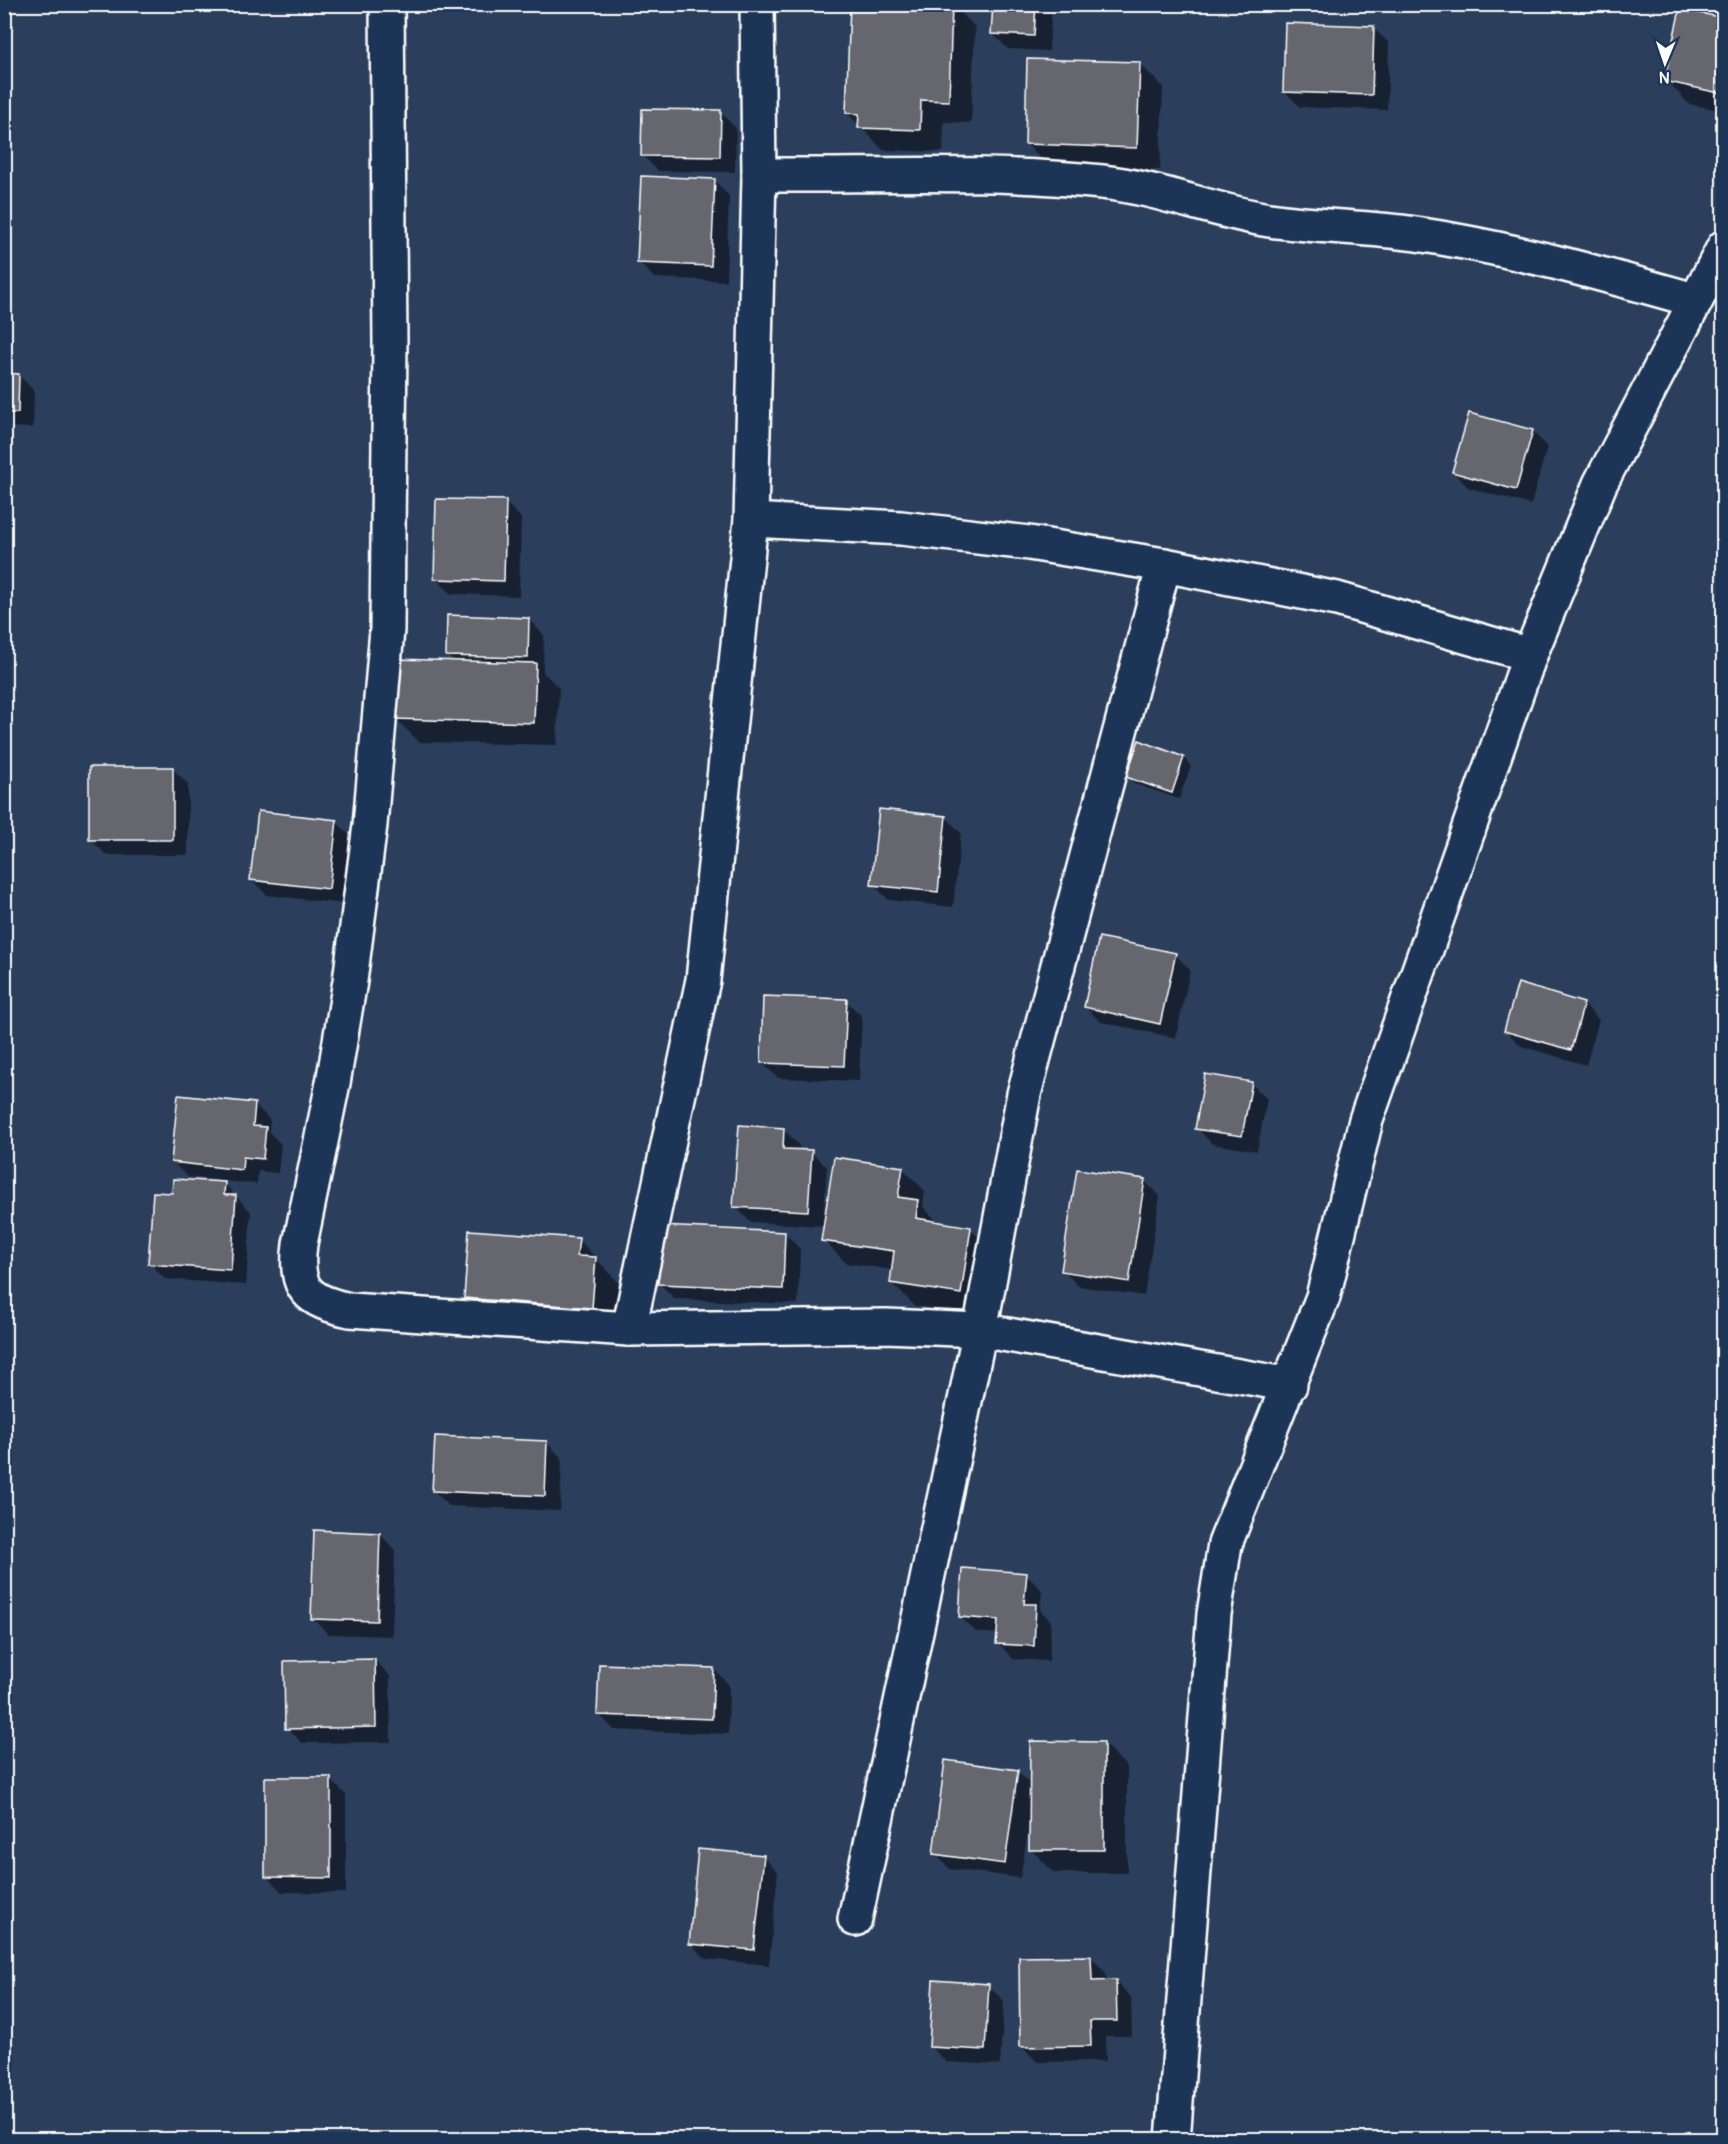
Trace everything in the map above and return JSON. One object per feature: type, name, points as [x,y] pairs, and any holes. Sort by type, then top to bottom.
[{"type":"street","points":[[387,4],[390,343],[387,630],[370,825],[350,981],[333,1083],[307,1201],[297,1268],[301,1285],[314,1299],[326,1305],[350,1310],[629,1329],[886,1326],[980,1330],[1290,1385]]},
{"type":"street","points":[[629,1329],[703,980],[751,520],[759,175],[757,4]]},
{"type":"street","points":[[759,175],[988,176],[1100,181],[1146,187],[1184,200],[1268,219],[1416,234],[1545,259],[1694,300]]},
{"type":"street","points":[[1173,2139],[1214,1614],[1226,1544],[1323,1297],[1366,1120],[1530,655],[1600,484],[1694,300],[1724,247]]},
{"type":"street","points":[[751,520],[901,528],[1029,543],[1164,565],[1337,599],[1530,655]]},
{"type":"street","points":[[855,1919],[980,1330],[1024,1094],[1164,565]]},
{"type":"building","points":[[850,4],[952,4],[949,101],[921,100],[920,130],[858,128],[859,114],[846,113]]},
{"type":"building","points":[[993,4],[1036,4],[1034,36],[991,34]]},
{"type":"building","points":[[1680,9],[1724,18],[1724,94],[1664,81]]},
{"type":"building","points":[[1285,23],[1374,26],[1372,95],[1283,92]]},
{"type":"building","points":[[1027,59],[1140,62],[1137,148],[1025,144]]},
{"type":"building","points":[[642,109],[721,110],[720,157],[641,156]]},
{"type":"building","points":[[641,176],[715,179],[711,266],[637,263]]},
{"type":"building","points":[[4,373],[19,374],[18,413],[4,413]]},
{"type":"building","points":[[1469,413],[1533,430],[1516,490],[1452,472]]},
{"type":"building","points":[[436,499],[506,500],[504,581],[434,579]]},
{"type":"building","points":[[447,615],[529,618],[528,658],[446,656]]},
{"type":"building","points":[[395,659],[536,663],[534,723],[394,719]]},
{"type":"building","points":[[1139,740],[1184,757],[1172,793],[1126,777]]},
{"type":"building","points":[[89,767],[173,767],[173,840],[89,840]]},
{"type":"building","points":[[879,809],[946,816],[938,892],[871,885]]},
{"type":"building","points":[[258,811],[337,820],[329,889],[250,880]]},
{"type":"building","points":[[1099,937],[1176,953],[1160,1024],[1084,1007]]},
{"type":"building","points":[[1518,983],[1584,1003],[1571,1050],[1504,1031]]},
{"type":"building","points":[[763,996],[847,999],[844,1066],[761,1063]]},
{"type":"building","points":[[1205,1074],[1252,1082],[1242,1136],[1195,1129]]},
{"type":"building","points":[[178,1095],[255,1103],[253,1126],[266,1127],[263,1159],[243,1157],[242,1170],[171,1162]]},
{"type":"building","points":[[739,1125],[784,1128],[783,1149],[812,1150],[808,1211],[733,1207]]},
{"type":"building","points":[[834,1157],[903,1167],[898,1197],[918,1200],[916,1218],[971,1227],[961,1294],[890,1283],[894,1251],[821,1241]]},
{"type":"building","points":[[1077,1169],[1145,1179],[1129,1282],[1061,1271]]},
{"type":"building","points":[[173,1179],[225,1182],[224,1195],[236,1195],[231,1270],[148,1264],[153,1192],[172,1193]]},
{"type":"building","points":[[660,1226],[785,1232],[783,1289],[658,1284]]},
{"type":"building","points":[[469,1230],[579,1238],[577,1256],[596,1257],[592,1308],[464,1298]]},
{"type":"building","points":[[435,1436],[547,1441],[545,1496],[432,1491]]},
{"type":"building","points":[[314,1530],[380,1533],[377,1621],[311,1619]]},
{"type":"building","points":[[962,1568],[1027,1573],[1024,1604],[1036,1604],[1034,1646],[996,1644],[998,1620],[959,1617]]},
{"type":"building","points":[[375,1659],[376,1727],[285,1729],[284,1661]]},
{"type":"building","points":[[599,1664],[714,1668],[712,1719],[597,1715]]},
{"type":"building","points":[[1030,1741],[1104,1742],[1104,1850],[1029,1850]]},
{"type":"building","points":[[945,1760],[1018,1770],[1005,1864],[933,1854]]},
{"type":"building","points":[[265,1777],[331,1777],[331,1878],[265,1877]]},
{"type":"building","points":[[698,1849],[764,1855],[754,1950],[689,1944]]},
{"type":"building","points":[[1091,1956],[1092,1981],[1116,1980],[1117,2021],[1090,2021],[1091,2046],[1020,2047],[1019,1957]]},
{"type":"building","points":[[933,1980],[989,1984],[985,2050],[929,2047]]}]
